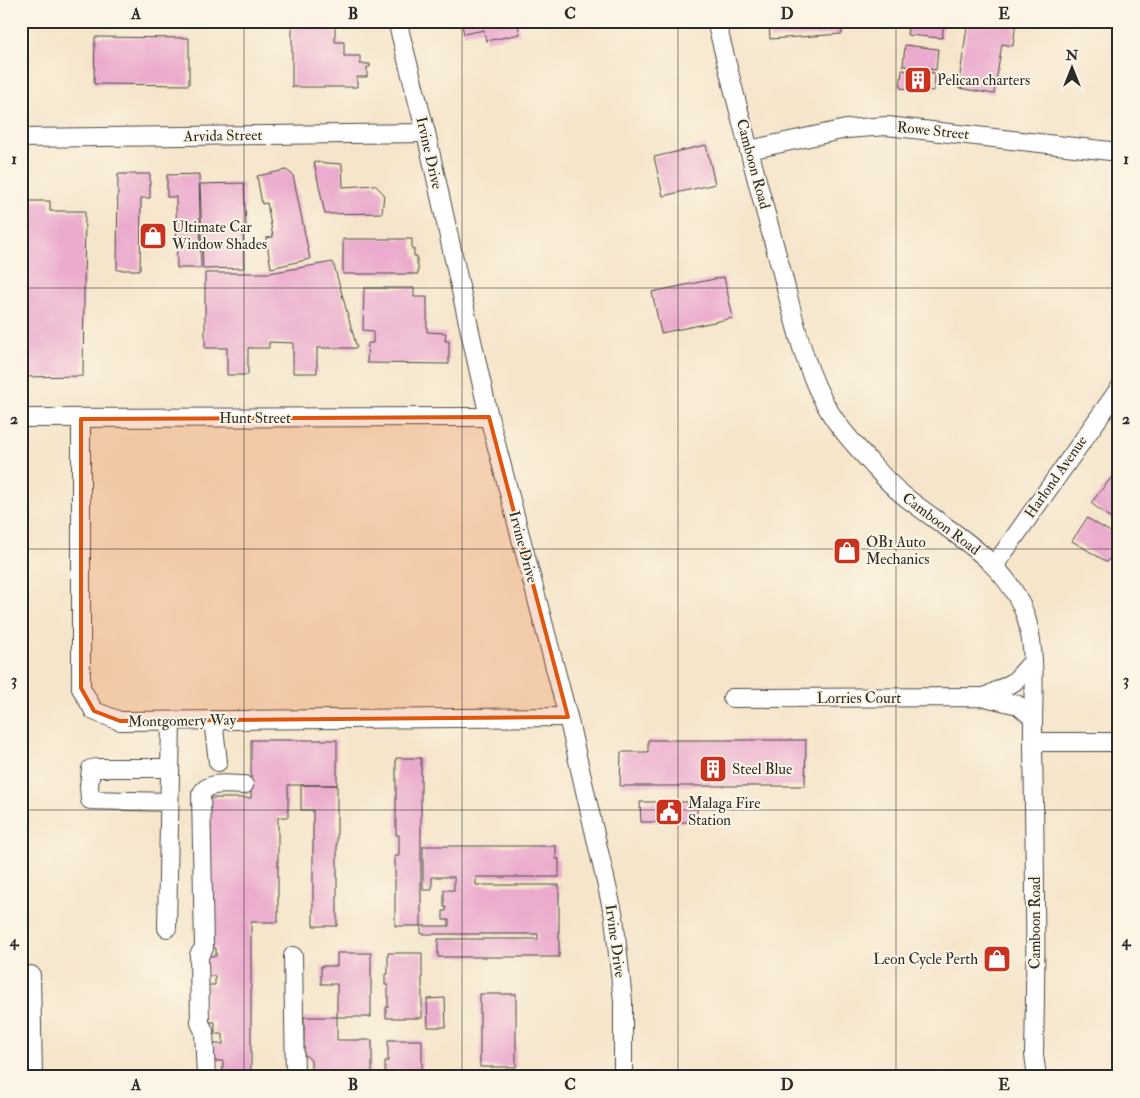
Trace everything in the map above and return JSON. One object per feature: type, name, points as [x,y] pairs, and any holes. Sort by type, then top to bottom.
[{"type":"street","name":"Irvine Drive","points":[[397,21],[426,133],[489,417],[568,717],[614,917],[623,1001],[623,1077]]},
{"type":"street","name":"Camboon Road","points":[[716,21],[804,354],[814,383],[831,414],[850,440],[900,493],[981,553],[1013,590],[1025,614],[1031,638],[1033,661],[1032,717],[1036,908],[1034,1055],[1037,1077]]},
{"type":"street","name":"Rowe Street","points":[[749,150],[846,129],[887,126],[1119,152]]},
{"type":"street","name":"Arvida Street","points":[[21,138],[426,133]]},
{"type":"street","name":"Harlond Avenue","points":[[994,566],[1115,401]]},
{"type":"street","name":"Hunt Street","points":[[21,418],[489,417]]},
{"type":"street","name":"Montgomery Way","points":[[81,418],[81,688],[94,711],[120,721],[568,717]]},
{"type":"street","name":"Lorries Court","points":[[985,698],[1014,682],[1033,661]]},
{"type":"street","name":"Lorries Court","points":[[732,698],[985,698],[1018,705],[1032,717]]},
{"type":"street","points":[[213,720],[218,762]]},
{"type":"street","points":[[167,928],[171,721]]},
{"type":"street","points":[[1033,742],[1119,742]]},
{"type":"street","points":[[169,802],[90,800],[89,786],[91,769],[170,768]]},
{"type":"street","points":[[206,1077],[204,1031],[200,1023],[199,955],[204,948],[201,795],[203,790],[211,785],[244,784]]},
{"type":"street","points":[[293,956],[295,1077]]},
{"type":"street","points":[[31,975],[33,1077]]},
{"type":"street","name":"Camboon Road","points":[[1030,1077],[1034,1055]]},
{"type":"highlighted area","points":[[489,417],[568,717],[120,721],[94,711],[81,688],[81,419]]},
{"type":"building","points":[[292,21],[335,21],[335,42],[344,42],[344,56],[360,56],[360,64],[370,64],[370,67],[367,67],[367,77],[357,77],[357,87],[292,87]]},
{"type":"building","points":[[461,21],[517,21],[520,34],[486,41],[484,30],[464,34]]},
{"type":"building","points":[[769,21],[841,21],[842,34],[770,39]]},
{"type":"building","points":[[909,21],[944,21],[942,38],[907,35]]},
{"type":"building","points":[[968,21],[1016,21],[1013,46],[1002,44],[994,94],[958,88]]},
{"type":"building","points":[[95,37],[189,38],[189,85],[94,84]]},
{"type":"building","points":[[905,45],[938,49],[936,70],[903,66]]},
{"type":"building","name":"Pelican charters","points":[[902,70],[935,73],[934,91],[900,88]]},
{"type":"building","points":[[706,145],[715,184],[663,196],[654,157]]},
{"type":"building","points":[[314,162],[342,164],[343,187],[375,185],[384,194],[382,213],[325,214]]},
{"type":"building","points":[[286,170],[293,175],[310,259],[271,268],[266,238],[273,237],[267,203],[262,204],[257,176]]},
{"type":"building","points":[[118,174],[150,174],[150,198],[141,198],[140,270],[117,270]]},
{"type":"building","points":[[199,174],[201,268],[177,268],[176,197],[167,197],[167,175]]},
{"type":"building","points":[[244,183],[246,229],[243,229],[244,268],[203,269],[200,184]]},
{"type":"building","points":[[29,201],[50,201],[50,211],[85,211],[83,376],[21,377],[21,232],[28,232]]},
{"type":"building","points":[[343,239],[412,239],[414,256],[417,256],[418,274],[343,274]]},
{"type":"building","points":[[333,262],[357,348],[317,348],[317,373],[293,373],[293,343],[269,342],[269,348],[248,348],[248,375],[227,375],[227,348],[205,348],[205,273],[269,273]]},
{"type":"building","points":[[724,277],[733,318],[661,333],[652,292]]},
{"type":"building","points":[[364,288],[414,288],[414,297],[427,297],[427,332],[446,333],[445,341],[449,341],[449,364],[367,363],[368,343],[373,343],[373,331],[363,330]]},
{"type":"building","points":[[1119,468],[1119,525],[1091,503]]},
{"type":"building","points":[[1087,518],[1119,537],[1119,544],[1107,562],[1072,541]]},
{"type":"building","points":[[251,740],[337,740],[337,785],[288,785],[288,817],[278,817],[278,922],[251,922],[251,1077],[223,1077],[223,1061],[213,1061],[213,1044],[223,1044],[223,1034],[215,1034],[215,1022],[206,1022],[204,985],[215,985],[215,976],[206,976],[206,956],[216,956],[216,948],[209,948],[207,798],[251,798]]},
{"type":"building","name":"Steel Blue","points":[[648,740],[806,740],[805,786],[620,786],[621,752],[648,752]]},
{"type":"building","points":[[396,758],[421,758],[421,926],[395,926],[395,856],[399,856],[399,835],[396,835]]},
{"type":"building","points":[[301,785],[337,785],[337,926],[313,926],[313,810],[301,810]]},
{"type":"building","name":"Malaga Fire Station","points":[[640,802],[697,802],[697,822],[641,822]]},
{"type":"building","points":[[423,846],[556,846],[556,859],[559,859],[559,877],[476,877],[476,885],[559,885],[559,957],[438,957],[438,939],[538,939],[538,934],[421,934],[421,926],[449,926],[449,920],[443,920],[443,911],[446,911],[446,907],[444,907],[444,890],[454,890],[454,877],[432,877],[432,890],[423,890]]},
{"type":"building","points":[[337,953],[371,953],[371,1017],[337,1017],[337,984],[321,984],[321,966],[337,966]]},
{"type":"building","points":[[388,953],[422,953],[422,1018],[386,1018],[388,985],[385,985],[385,974],[388,974]]},
{"type":"building","points":[[480,994],[516,994],[516,1067],[480,1067]]},
{"type":"building","points":[[445,998],[446,1027],[428,1027],[427,999]]},
{"type":"building","points":[[304,1017],[337,1017],[337,1040],[372,1040],[372,1073],[337,1073],[337,1077],[311,1077],[311,1060],[304,1054]]},
{"type":"building","points":[[388,1040],[422,1040],[422,1074],[385,1074],[385,1061],[388,1061]]},
{"type":"place","name":"Pelican charters","points":[[918,80]]},
{"type":"place","name":"Ultimate Car Window Shades","points":[[153,236]]},
{"type":"place","name":"OB1 Auto Mechanics","points":[[847,551]]},
{"type":"place","name":"Steel Blue","points":[[713,769]]},
{"type":"place","name":"Malaga Fire Station","points":[[669,812]]},
{"type":"place","name":"Leon Cycle Perth","points":[[997,959]]}]
